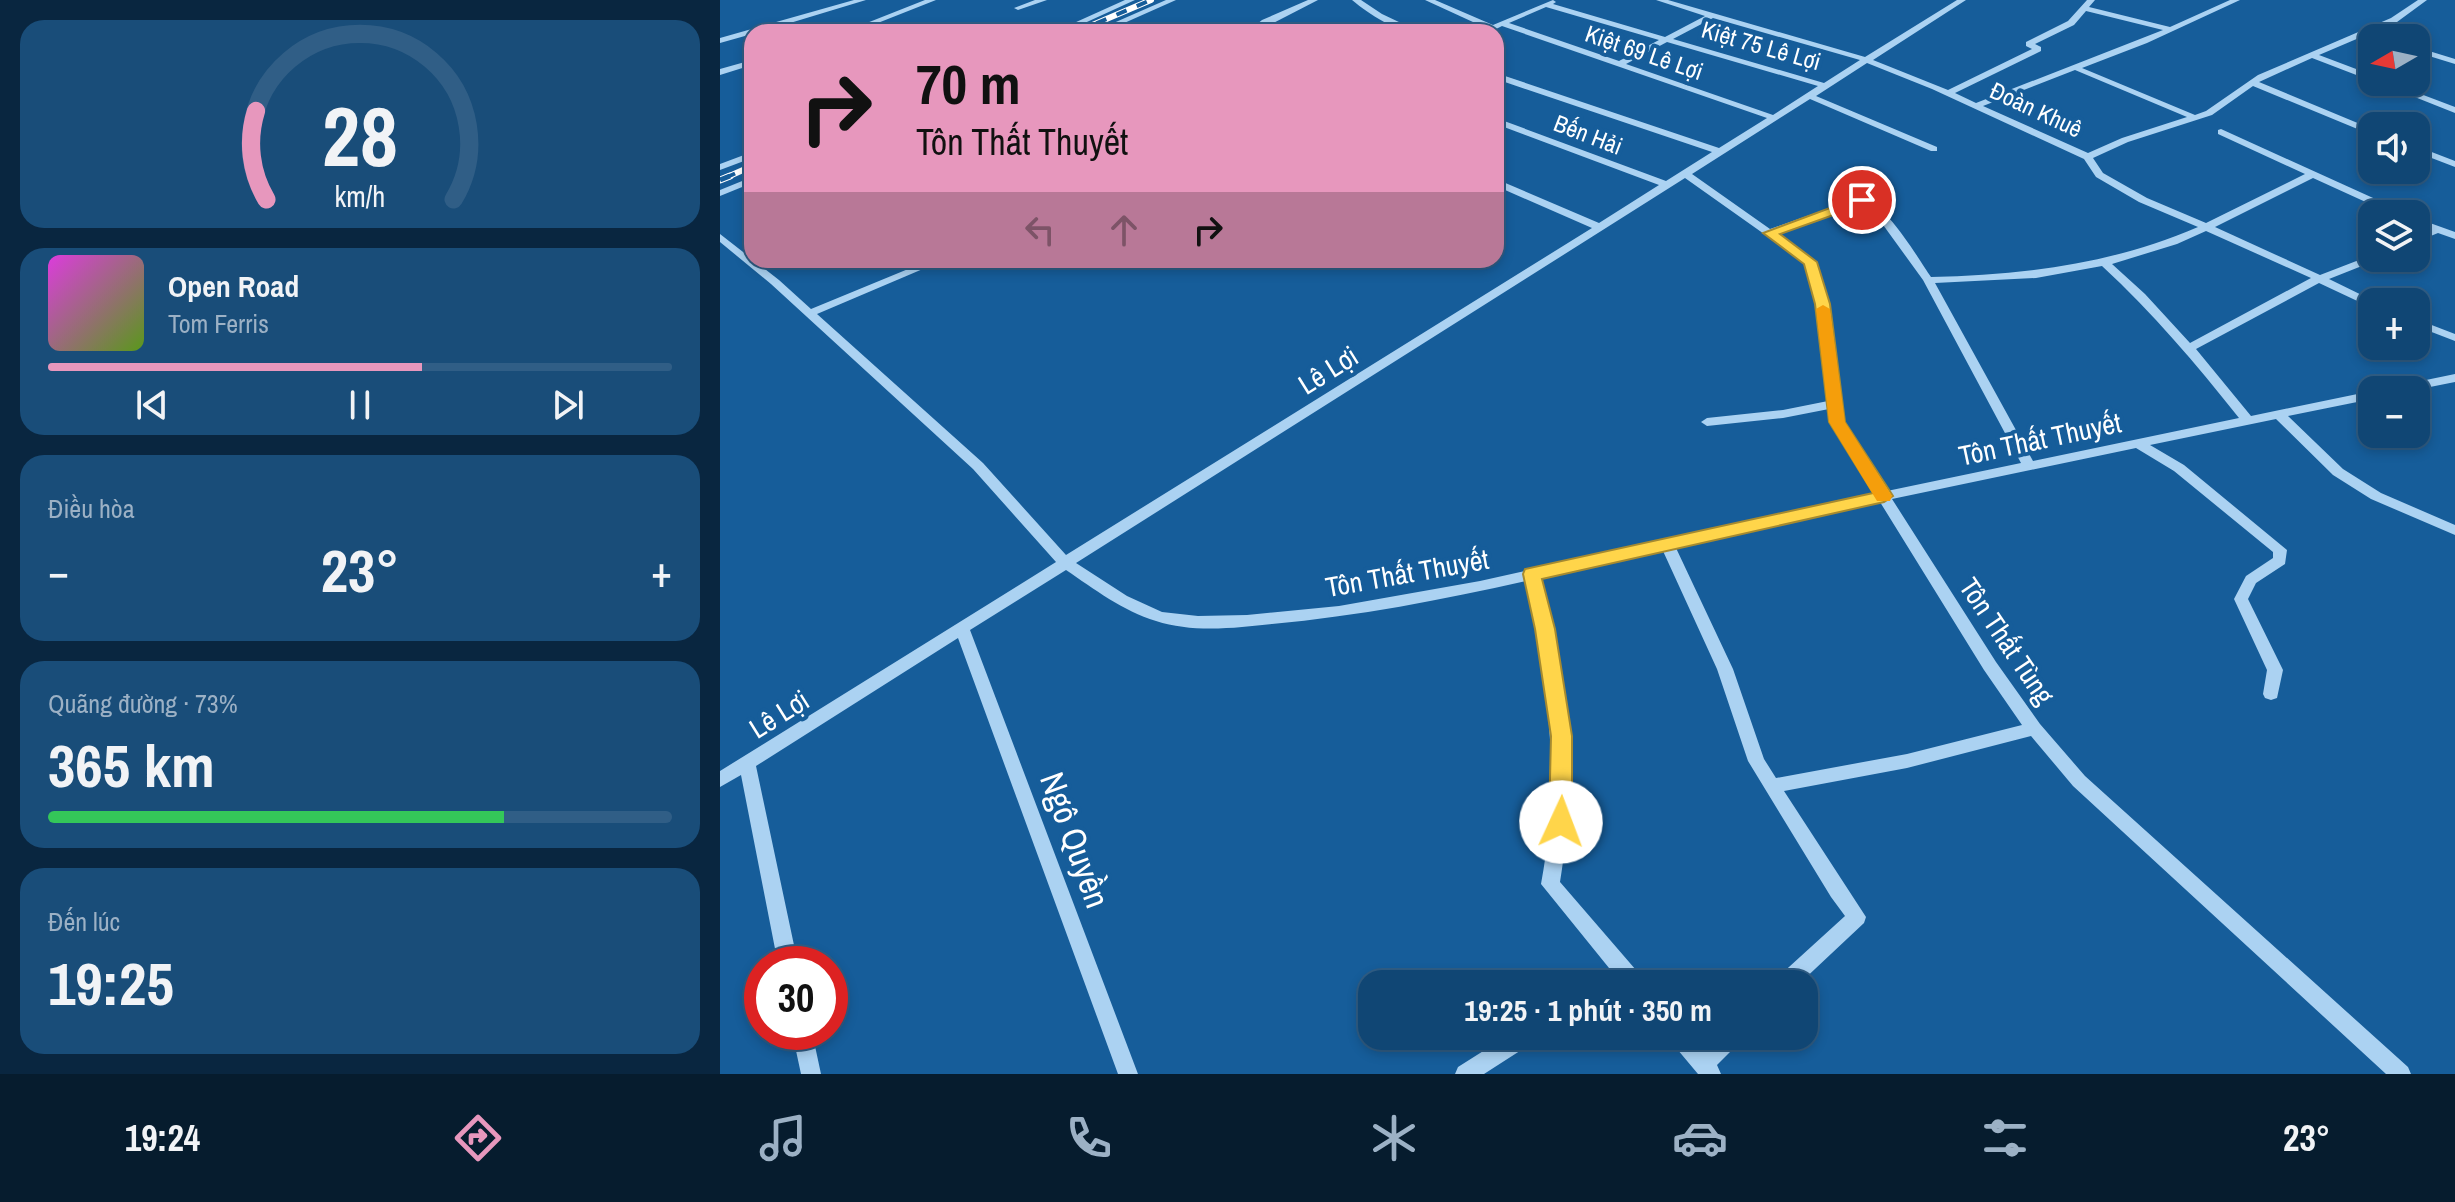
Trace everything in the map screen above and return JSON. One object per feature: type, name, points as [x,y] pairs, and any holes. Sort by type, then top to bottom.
[{"type":"street","points":[[779,24],[862,0]]},
{"type":"street","points":[[869,24],[932,0]]},
{"type":"street","points":[[1018,8],[1043,0]]},
{"type":"street","points":[[1110,0],[1127,2]]},
{"type":"street","points":[[1116,24],[1172,0]]},
{"type":"street","points":[[1263,24],[1314,0]]},
{"type":"street","points":[[1356,0],[1398,24]]},
{"type":"street","points":[[1429,0],[1484,24]]},
{"type":"street","points":[[1503,24],[1557,0]]},
{"type":"street","name":"Đoàn Khuê","points":[[1660,0],[1867,60],[1948,93],[2088,157],[2099,175],[2143,200],[2358,298]]},
{"type":"street","name":"Lê Lợi","points":[[720,780],[1962,0]]},
{"type":"street","points":[[1975,106],[2076,68],[2236,0]]},
{"type":"street","points":[[2384,24],[2405,15],[2423,0]]},
{"type":"street","points":[[1076,24],[1127,2]]},
{"type":"street","points":[[1948,93],[2038,49],[2029,44],[2071,23],[2088,4],[2170,29]]},
{"type":"street","name":"Kiệt 75 Lê Lợi","points":[[1547,5],[1826,86]]},
{"type":"street","points":[[1618,65],[1712,15]]},
{"type":"street","name":"Kiệt 69 Lê Lợi","points":[[1504,24],[1774,118]]},
{"type":"street","points":[[720,41],[744,34]]},
{"type":"street","points":[[2088,157],[2125,140],[2196,118],[2225,105],[2253,83],[2358,35]]},
{"type":"street","points":[[2430,54],[2455,62]]},
{"type":"street","points":[[2312,55],[2358,73]]},
{"type":"street","points":[[720,72],[744,64]]},
{"type":"street","points":[[2076,68],[2196,118]]},
{"type":"street","points":[[1504,78],[1720,152]]},
{"type":"street","points":[[2253,83],[2358,126]]},
{"type":"street","points":[[1809,96],[1934,149]]},
{"type":"street","points":[[2418,96],[2455,110]]},
{"type":"street","name":"Bến Hải","points":[[1504,124],[1667,185]]},
{"type":"street","points":[[2221,132],[2368,200]]},
{"type":"street","points":[[2430,154],[2455,164]]},
{"type":"street","points":[[720,167],[744,158]]},
{"type":"street","name":"Tôn Thất Tùng","points":[[1685,174],[1810,262],[1822,304],[1837,422],[1990,666],[2034,729],[2079,781],[2401,1074]]},
{"type":"street","points":[[1928,280],[2003,280],[2106,264],[2206,227],[2264,194],[2311,175]]},
{"type":"street","points":[[720,193],[744,183]]},
{"type":"street","points":[[1504,186],[1601,228]]},
{"type":"street","points":[[1770,233],[1862,200],[1877,209],[1928,280],[2029,465]]},
{"type":"street","points":[[2430,226],[2455,236]]},
{"type":"street","points":[[2430,233],[2439,229]]},
{"type":"street","name":"Tôn Thất Thuyết","points":[[720,237],[744,257]]},
{"type":"street","points":[[2106,264],[2141,296],[2247,420]]},
{"type":"street","points":[[2188,349],[2318,279],[2358,264]]},
{"type":"street","name":"Tôn Thất Thuyết","points":[[757,268],[978,466],[1065,563],[1122,600],[1160,617],[1198,622],[1247,621],[1339,612],[1532,574],[2029,465],[2358,398]]},
{"type":"street","points":[[810,313],[920,268]]},
{"type":"street","points":[[2430,328],[2455,338]]},
{"type":"street","points":[[2430,383],[2455,378]]},
{"type":"street","points":[[1707,422],[1783,414],[1834,404]]},
{"type":"street","points":[[2278,414],[2338,472],[2376,496],[2455,530]]},
{"type":"street","points":[[2138,443],[2179,468],[2280,550],[2280,560],[2251,580],[2241,599],[2275,670],[2271,694]]},
{"type":"street","points":[[1667,544],[1725,669],[1756,761],[1837,891],[1857,917],[1800,970]]},
{"type":"street","points":[[1532,574],[1545,629],[1561,736],[1563,799],[1559,845],[1550,884],[1623,970]]},
{"type":"street","name":"Ngô Quyền","points":[[962,628],[1128,1074]]},
{"type":"street","points":[[1771,786],[1907,761],[2034,729]]},
{"type":"street","points":[[747,763],[784,946]]},
{"type":"street","points":[[806,1050],[811,1074]]},
{"type":"street","points":[[1465,1074],[1503,1050]]},
{"type":"street","points":[[1691,1050],[1707,1069],[1721,1050]]},
{"type":"railway","points":[[1095,24],[1151,0]]},
{"type":"railway","points":[[725,178],[744,170]]},
{"type":"railway","points":[[725,178],[730,176]]},
{"type":"railway","points":[[720,180],[725,178]]},
{"type":"slow traffic","points":[[1823,309],[1837,422],[1883,496]]},
{"type":"route","points":[[1561,822],[1561,736],[1557,698],[1532,574],[1884,496],[1837,422],[1822,304],[1810,262],[1770,233],[1862,200]]}]
